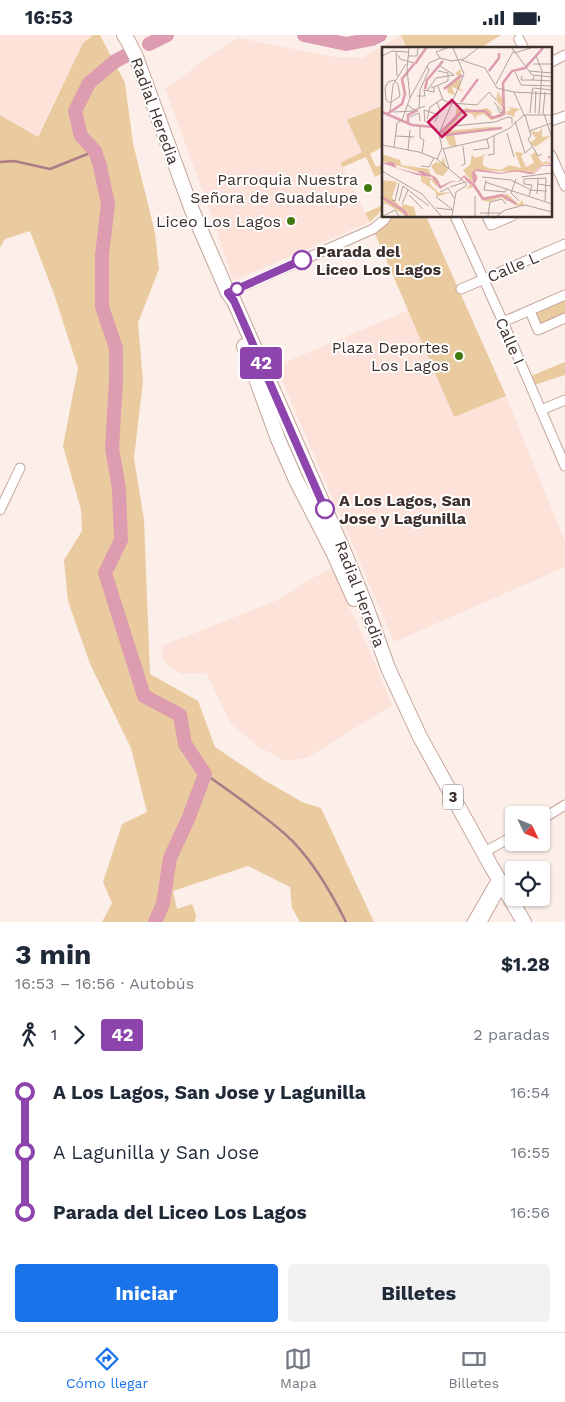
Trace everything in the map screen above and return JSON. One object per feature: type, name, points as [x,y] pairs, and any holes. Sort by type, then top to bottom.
[{"type":"main road","name":"Radial Heredia","points":[[124,35],[136,57],[192,210],[346,554],[388,668],[420,737],[524,922]]},
{"type":"main road","points":[[228,293],[229,303],[278,439],[296,480],[388,668]]},
{"type":"main road","points":[[238,310],[252,354],[280,423],[278,439]]},
{"type":"main road","points":[[278,439],[284,440],[289,445],[312,499],[346,554]]},
{"type":"street","points":[[520,39],[523,47]]},
{"type":"street","points":[[552,62],[565,55]]},
{"type":"street","points":[[552,121],[565,116]]},
{"type":"street","points":[[552,159],[556,177],[565,186]]},
{"type":"street","points":[[228,293],[374,229],[386,217]]},
{"type":"street","name":"Calle I","points":[[457,217],[565,466]]},
{"type":"street","points":[[487,217],[491,225],[510,217]]},
{"type":"street","name":"Calle L","points":[[461,289],[565,244]]},
{"type":"street","points":[[503,322],[565,295]]},
{"type":"street","points":[[530,311],[538,330],[565,318]]},
{"type":"street","points":[[541,410],[565,400]]},
{"type":"street","points":[[0,510],[20,467]]},
{"type":"street","points":[[550,814],[565,805]]},
{"type":"street","points":[[484,853],[505,842]]},
{"type":"street","points":[[472,922],[500,881]]},
{"type":"street","points":[[482,922],[500,881]]},
{"type":"shaded area","points":[[0,35],[93,35],[83,43],[37,137],[0,115]]},
{"type":"shaded area","points":[[93,35],[100,35],[125,83],[133,143],[155,233],[159,269],[138,323],[143,381],[134,458],[144,520],[150,674],[198,701],[215,747],[264,780],[302,802],[321,808],[374,922],[300,922],[292,908],[290,887],[248,866],[173,891],[177,909],[192,904],[196,915],[195,922],[102,922],[112,903],[103,882],[122,824],[147,812],[131,748],[90,664],[68,601],[64,560],[82,531],[81,510],[63,446],[78,368],[54,294],[30,231],[5,239],[0,248],[0,115],[38,137],[83,43]]},
{"type":"shaded area","points":[[401,35],[406,47],[382,47],[382,106],[348,120],[362,152],[341,163],[370,222],[233,281],[213,219],[165,88],[238,38],[334,57],[362,58]]},
{"type":"shaded area","points":[[401,35],[501,35],[482,47],[406,47]]},
{"type":"shaded area","points":[[382,106],[382,150],[381,148],[370,154],[376,167],[382,164],[382,176],[381,174],[375,177],[366,157],[343,167],[340,163],[362,152],[347,120]]},
{"type":"shaded area","points":[[382,205],[382,210],[370,222],[365,213]]},
{"type":"shaded area","points":[[386,217],[426,217],[506,396],[454,417],[373,229]]},
{"type":"shaded area","points":[[565,295],[565,316],[539,326],[532,311]]},
{"type":"shaded area","points":[[409,310],[454,417],[506,396],[565,542],[565,567],[394,642],[276,366]]},
{"type":"shaded area","points":[[565,362],[565,375],[534,385],[531,376]]},
{"type":"shaded area","points":[[332,569],[392,705],[307,758],[285,761],[259,747],[231,724],[206,673],[181,674],[168,665],[162,657],[162,646],[280,599],[314,577]]},
{"type":"waterway","points":[[149,44],[167,35]]},
{"type":"waterway","points":[[304,35],[346,44],[372,39],[380,35]]},
{"type":"waterway","points":[[125,56],[114,62],[89,83],[75,111],[81,136],[95,151],[108,204],[102,255],[102,307],[116,348],[112,448],[119,489],[121,540],[105,573],[144,696],[180,715],[185,744],[205,774],[189,817],[170,858],[163,904],[155,922]]},
{"type":"waterway","points":[[0,162],[14,161],[50,169],[95,151]]},
{"type":"waterway","points":[[205,774],[266,818],[294,843],[319,875],[346,922]]},
{"type":"bus line","name":"42","points":[[302,260],[228,293],[234,301],[325,509]]},
{"type":"place","name":"Parroquia Nuestra Señora de Guadalupe","points":[[368,188]]},
{"type":"place","name":"Liceo Los Lagos","points":[[291,221]]},
{"type":"place","name":"Parada del Liceo Los Lagos","points":[[302,260]]},
{"type":"place","name":"Plaza Deportes Los Lagos","points":[[459,356]]},
{"type":"place","name":"A Los Lagos, San Jose y Lagunilla","points":[[325,509]]}]
